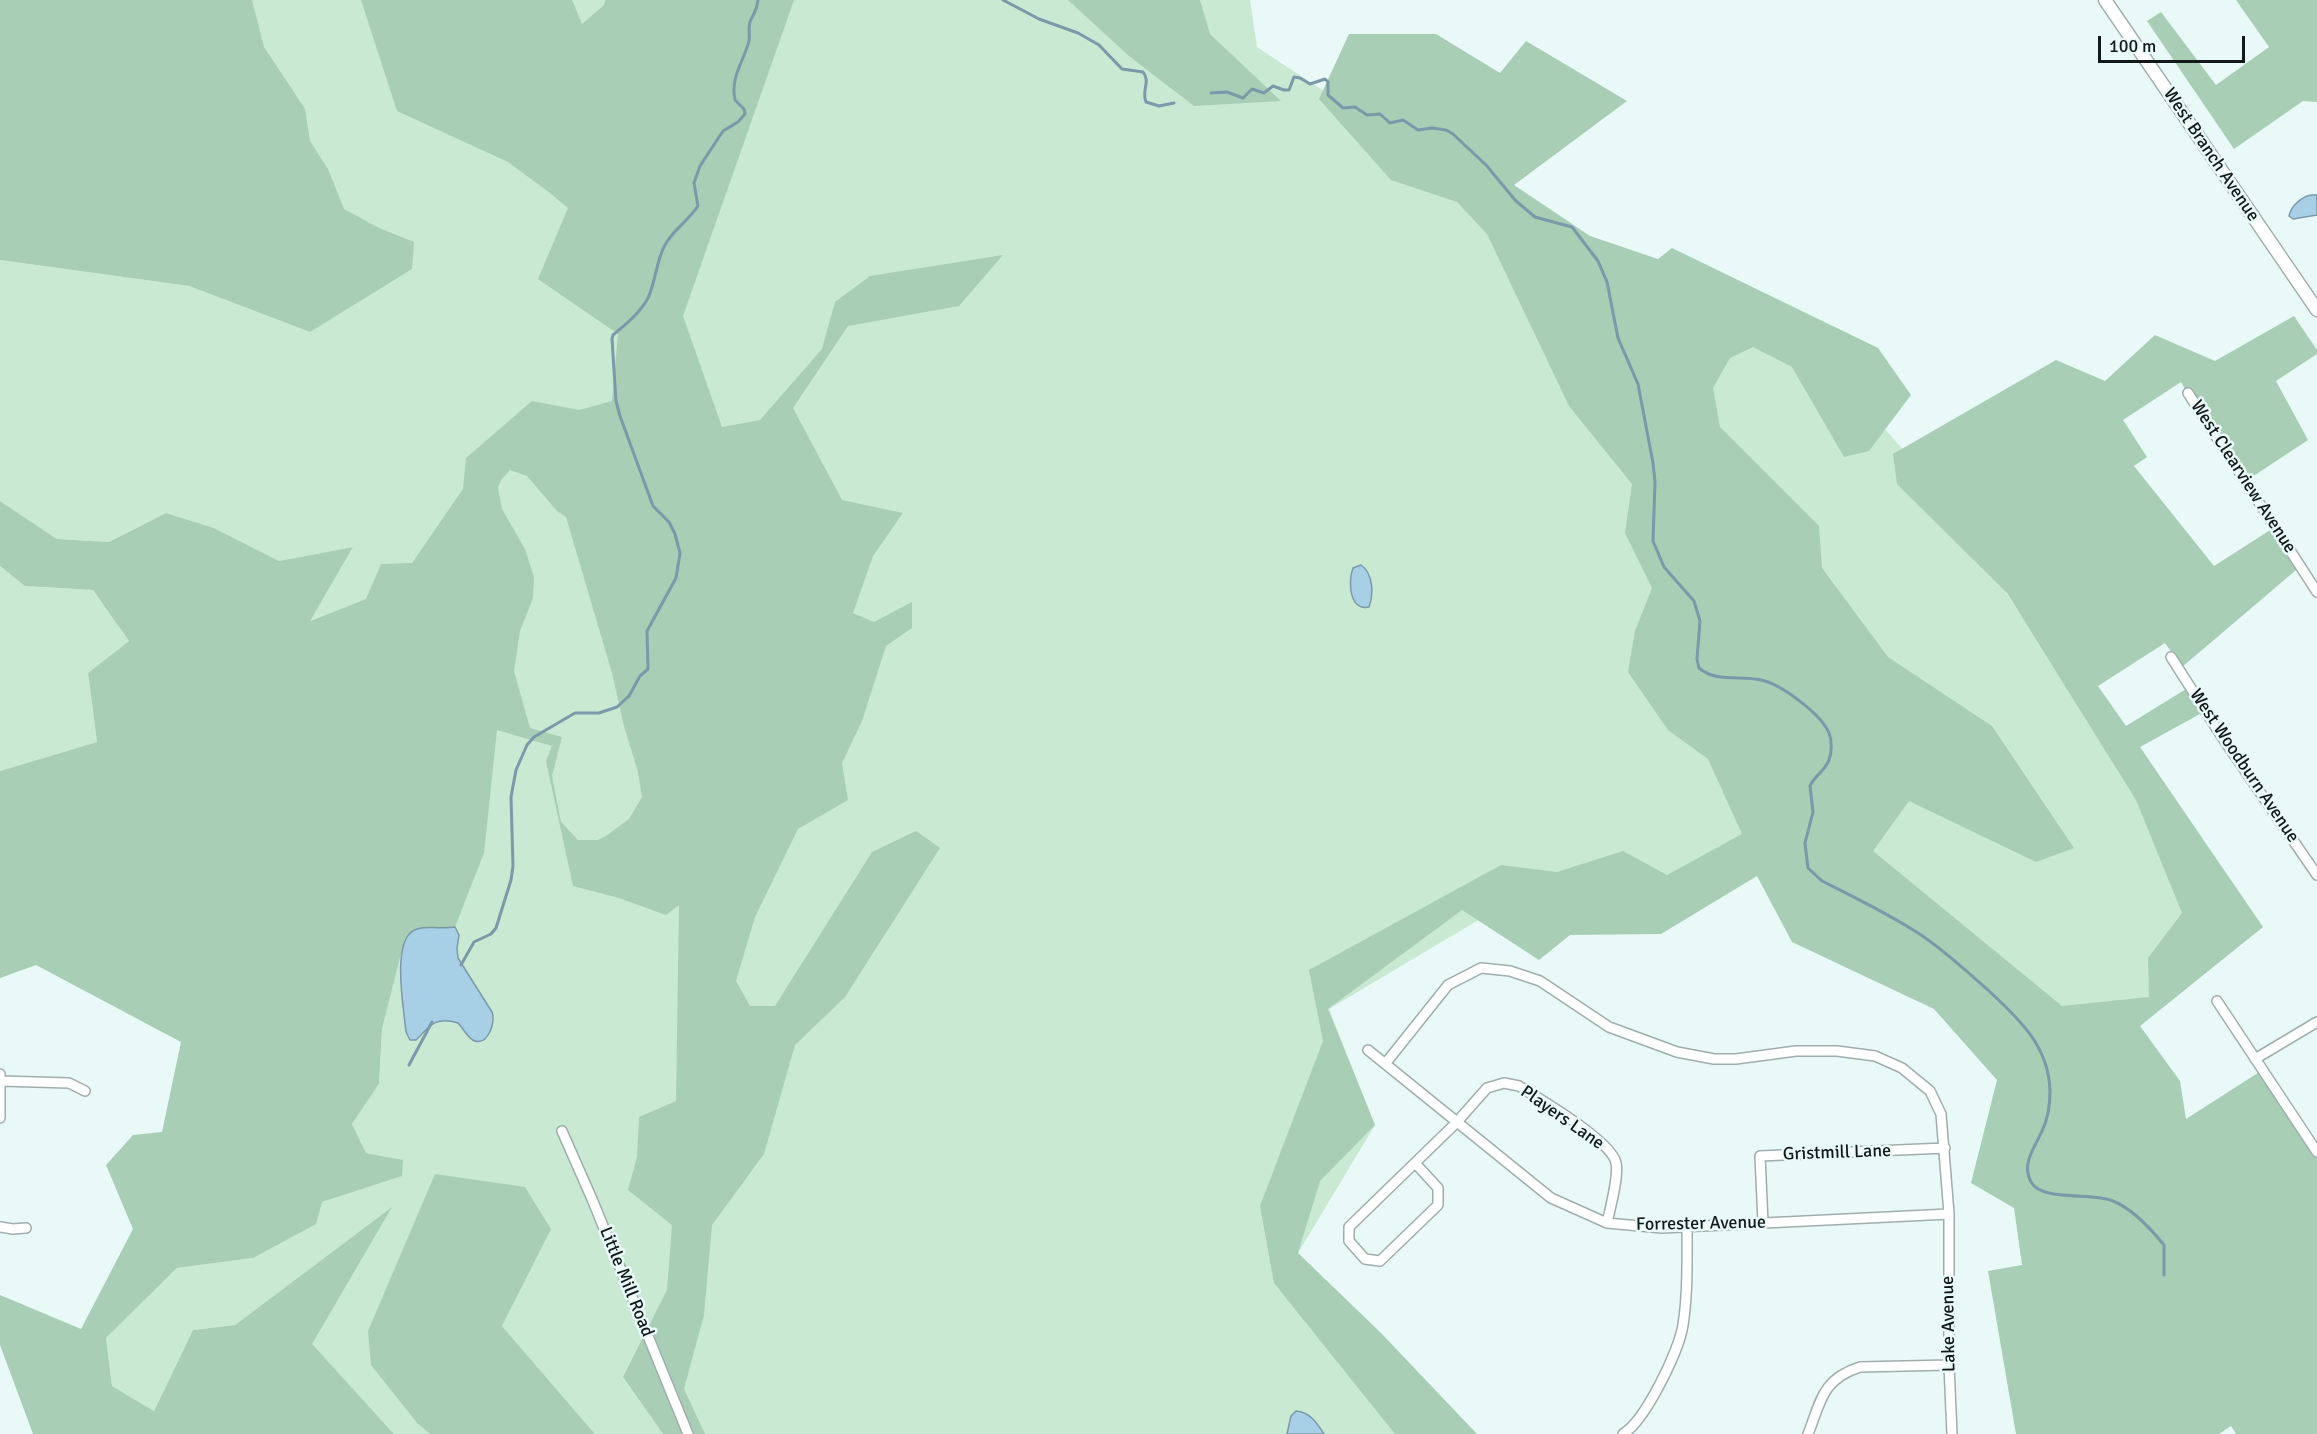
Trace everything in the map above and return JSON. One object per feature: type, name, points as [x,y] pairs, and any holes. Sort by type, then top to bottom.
[{"type":"street","name":"West Branch Avenue","points":[[2105,0],[2317,310]]},
{"type":"street","name":"West Clearview Avenue","points":[[2188,393],[2317,592]]},
{"type":"street","name":"West Woodburn Avenue","points":[[2171,657],[2224,740],[2317,875]]},
{"type":"street","name":"Lake Avenue","points":[[1385,1065],[1448,985],[1481,968],[1510,971],[1540,981],[1609,1027],[1677,1052],[1714,1059],[1736,1059],[1796,1051],[1838,1051],[1875,1056],[1902,1068],[1930,1091],[1941,1114],[1949,1214],[1949,1365],[1952,1434]]},
{"type":"street","points":[[2217,1001],[2317,1152]]},
{"type":"street","points":[[2255,1059],[2317,1022]]},
{"type":"street","name":"Forrester Avenue","points":[[1368,1050],[1551,1198],[1606,1222],[1662,1228],[1949,1214]]},
{"type":"street","points":[[0,1118],[1,1078],[69,1083],[85,1091]]},
{"type":"street","name":"Players Lane","points":[[1415,1163],[1438,1188],[1438,1205],[1380,1262],[1365,1259],[1349,1241],[1349,1227],[1456,1123],[1487,1088],[1504,1083],[1519,1086],[1606,1146],[1616,1163],[1613,1197],[1606,1222]]},
{"type":"street","name":"Little Mill Road","points":[[562,1131],[688,1434]]},
{"type":"street","name":"Gristmill Lane","points":[[1763,1223],[1760,1156],[1945,1148]]},
{"type":"street","points":[[0,1227],[26,1228]]},
{"type":"street","points":[[1623,1434],[1632,1429],[1646,1410],[1675,1350],[1683,1327],[1687,1227]]},
{"type":"street","points":[[1808,1434],[1826,1390],[1832,1381],[1848,1371],[1860,1367],[1949,1365]]},
{"type":"green space","points":[[0,0],[252,0],[264,47],[305,109],[310,141],[328,169],[344,209],[379,228],[414,242],[412,269],[310,332],[189,286],[0,260]]},
{"type":"green space","points":[[242,0],[1250,0],[1257,47],[1448,173],[1709,324],[1830,367],[1946,498],[2216,922],[2103,1051],[1777,855],[1639,911],[1507,903],[1329,1009],[1375,1125],[1298,1253],[1445,1434],[684,1434],[623,1377],[663,1434],[595,1434],[502,1326],[550,1229],[524,1187],[418,1424],[430,1434],[394,1434],[311,1344],[391,1208],[235,1325],[193,1330],[154,1411],[112,1386],[106,1338],[177,1268],[253,1258],[322,1202],[402,1175],[402,1160],[366,1153],[352,1124],[379,1084],[382,1029],[405,937],[381,564],[367,599],[309,621],[353,547],[279,561],[214,528],[166,513],[109,542],[57,539],[0,501],[0,260],[189,286],[310,332]]},
{"type":"green space","points":[[361,0],[572,0],[582,24],[604,5],[605,0],[794,0],[683,316],[722,427],[760,420],[822,349],[835,302],[870,276],[1003,255],[959,306],[848,326],[793,408],[842,500],[903,513],[873,556],[853,613],[874,622],[912,602],[912,628],[886,646],[862,721],[842,763],[848,800],[798,829],[755,917],[736,981],[750,1006],[775,1006],[872,852],[916,831],[940,848],[845,997],[795,1045],[764,1154],[712,1225],[704,1315],[684,1389],[705,1434],[663,1434],[623,1377],[667,1290],[672,1225],[628,1190],[637,1157],[639,1117],[676,1101],[679,905],[666,915],[619,898],[573,886],[546,761],[552,746],[497,730],[484,853],[455,927],[405,938],[382,1029],[379,1084],[352,1124],[366,1153],[403,1160],[402,1176],[322,1202],[316,1224],[253,1258],[177,1268],[106,1338],[112,1386],[154,1411],[193,1330],[235,1325],[392,1207],[312,1344],[394,1434],[33,1434],[0,1345],[0,1295],[81,1329],[133,1229],[106,1165],[133,1135],[162,1132],[181,1042],[36,965],[0,978],[0,771],[97,742],[88,673],[129,641],[93,590],[25,586],[0,566],[0,501],[57,539],[109,542],[166,513],[214,528],[279,561],[353,547],[310,621],[366,599],[381,564],[412,563],[463,489],[466,458],[532,401],[579,410],[612,401],[618,334],[538,279],[568,208],[508,162],[397,111]],"holes":[[[510,470],[527,476],[557,511],[566,517],[612,673],[624,726],[638,772],[642,797],[629,819],[598,840],[578,840],[561,822],[552,776],[562,737],[530,728],[514,671],[520,631],[533,598],[534,577],[525,549],[502,509],[498,488],[501,480]]]},
{"type":"green space","points":[[1068,0],[1200,0],[1210,34],[1281,101],[1194,106],[1129,56]]},
{"type":"green space","points":[[2236,0],[2317,0],[2317,102],[2303,101],[2234,149],[2147,21],[2161,12],[2216,85],[2269,47]]},
{"type":"green space","points":[[1349,34],[1436,34],[1500,73],[1526,41],[1627,101],[1514,185],[1590,236],[1658,259],[1672,248],[1878,348],[1911,395],[1869,451],[1844,457],[1792,367],[1753,347],[1730,358],[1713,388],[1720,427],[1819,526],[1822,568],[1888,657],[1992,726],[2074,848],[2036,862],[1909,801],[1873,851],[2062,1006],[2149,997],[2148,958],[2182,913],[2136,800],[2007,593],[1897,484],[1893,454],[2056,360],[2105,381],[2155,335],[2215,361],[2294,316],[2317,350],[2317,354],[2276,381],[2308,440],[2240,485],[2181,382],[2123,420],[2147,457],[2134,466],[2214,566],[2275,527],[2302,565],[2182,667],[2165,643],[2098,686],[2126,726],[2191,686],[2209,709],[2140,747],[2263,927],[2140,1026],[2180,1081],[2186,1119],[2264,1069],[2317,1147],[2317,1434],[2236,1434],[2231,1426],[2219,1434],[2016,1434],[1988,1271],[2022,1265],[2014,1208],[1971,1183],[1997,1080],[1934,1009],[1792,942],[1757,876],[1661,934],[1570,935],[1539,960],[1462,910],[1328,1009],[1375,1125],[1320,1181],[1298,1253],[1381,1333],[1477,1434],[1395,1434],[1274,1283],[1260,1206],[1323,1041],[1309,970],[1501,865],[1557,872],[1623,851],[1667,875],[1742,834],[1708,759],[1668,730],[1628,672],[1635,631],[1652,588],[1625,533],[1632,484],[1569,406],[1487,234],[1457,202],[1391,180],[1319,99]]},
{"type":"green space","points":[[0,566],[25,586],[93,590],[129,641],[88,673],[97,742],[0,771]]},
{"type":"green space","points":[[435,1174],[525,1187],[551,1229],[502,1326],[595,1434],[430,1434],[418,1424],[371,1365],[368,1331]]},
{"type":"water","points":[[2311,195],[2317,195],[2317,215],[2293,219],[2289,216],[2297,202]]},
{"type":"water","points":[[1361,565],[1370,578],[1372,596],[1369,607],[1357,604],[1352,594],[1353,568]]},
{"type":"water","points":[[455,927],[459,935],[458,958],[492,1012],[493,1021],[490,1032],[484,1040],[475,1041],[458,1023],[444,1021],[425,1030],[416,1040],[410,1040],[406,1032],[401,992],[401,959],[404,945],[409,935],[417,929]]},
{"type":"water","points":[[1296,1411],[1309,1416],[1324,1434],[1287,1434],[1291,1416]]},
{"type":"waterway","points":[[461,965],[474,942],[491,934],[496,928],[511,880],[513,866],[511,797],[516,770],[527,745],[534,737],[575,713],[599,713],[617,707],[629,696],[640,676],[648,669],[647,631],[676,578],[680,553],[669,522],[653,506],[620,416],[616,401],[612,339],[613,335],[645,303],[665,245],[698,206],[694,183],[700,166],[723,131],[738,122],[745,114],[744,109],[735,100],[734,84],[747,48],[749,24],[758,0]]},
{"type":"waterway","points":[[1003,0],[1039,19],[1078,33],[1099,45],[1122,69],[1143,72],[1146,79],[1146,102],[1159,106],[1174,103]]},
{"type":"waterway","points":[[1211,93],[1227,92],[1243,98],[1252,89],[1264,93],[1273,86],[1289,90],[1294,77],[1310,84],[1325,79],[1328,82],[1328,95],[1343,108],[1355,107],[1367,115],[1380,114],[1390,123],[1403,120],[1418,130],[1432,128],[1446,130],[1453,134],[1486,165],[1516,201],[1535,217],[1572,227],[1598,261],[1607,282],[1618,338],[1638,384],[1655,482],[1653,541],[1664,567],[1694,601],[1700,621],[1697,659],[1699,668],[1713,676],[1761,680],[1779,687],[1818,717],[1829,733],[1831,739],[1829,760],[1810,786],[1813,812],[1805,843],[1808,868],[1822,881],[1882,912],[1927,939],[1988,990],[2021,1023],[2030,1034],[2044,1060],[2050,1091],[2046,1122],[2028,1162],[2028,1175],[2031,1182],[2046,1192],[2104,1198],[2128,1209],[2164,1245],[2164,1275]]},
{"type":"waterway","points":[[409,1065],[432,1022]]}]
